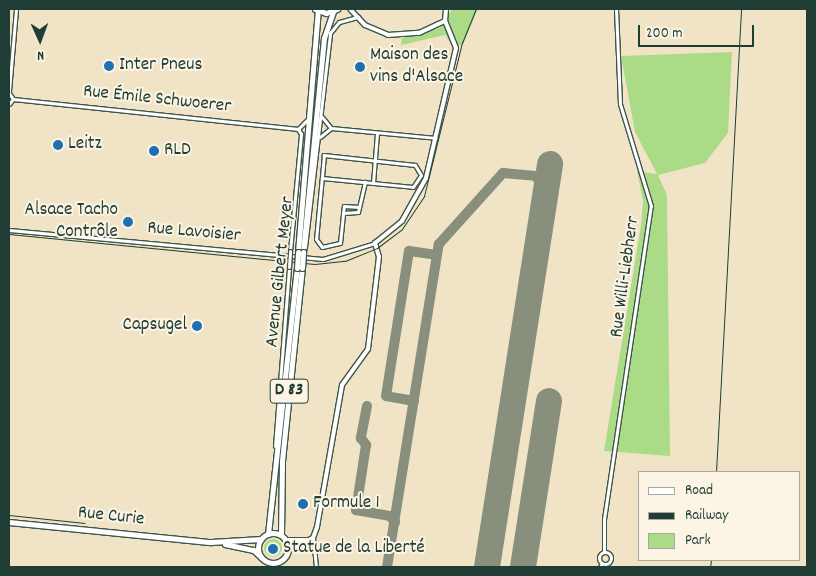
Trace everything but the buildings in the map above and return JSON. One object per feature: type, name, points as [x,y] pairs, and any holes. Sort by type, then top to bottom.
[{"type":"main road","name":"Avenue Gilbert Meyer","points":[[268,534],[276,474],[301,252],[324,38],[335,10],[316,10],[312,114],[301,252]]},
{"type":"main road","name":"Avenue Gilbert Meyer","points":[[281,535],[282,462],[299,268]]},
{"type":"main road","name":"Rue Curie","points":[[9,522],[211,542],[251,549],[263,559]]},
{"type":"main road","points":[[263,559],[278,565],[288,550],[286,540],[281,535],[268,534],[262,539],[263,559],[267,567]]},
{"type":"main road","name":"Rue Curie","points":[[211,542],[262,539]]},
{"type":"street","points":[[9,104],[13,99],[9,92],[16,9]]},
{"type":"street","points":[[350,9],[372,29],[399,36],[419,34],[445,21]]},
{"type":"street","points":[[316,567],[311,539],[342,385],[368,349],[379,257],[375,243],[414,205],[436,138],[456,48],[445,21],[446,9]]},
{"type":"street","name":"Rue Willi-Liebherr","points":[[600,567],[602,562],[611,559],[604,552],[604,520],[651,206],[620,104],[616,9]]},
{"type":"street","name":"Avenue Gilbert Meyer","points":[[301,252],[315,191],[332,26],[358,17]]},
{"type":"street","name":"Rue Émile Schwoerer","points":[[13,99],[298,129]]},
{"type":"street","points":[[276,474],[277,383],[289,267],[298,129],[312,114]]},
{"type":"street","points":[[322,115],[331,128]]},
{"type":"street","points":[[320,137],[331,128],[436,138]]},
{"type":"street","points":[[373,183],[377,133]]},
{"type":"street","points":[[322,178],[413,187],[421,176],[415,165],[324,155],[322,178],[318,245],[340,243],[344,206],[359,207]]},
{"type":"street","points":[[317,168],[322,178]]},
{"type":"street","points":[[315,191],[322,178]]},
{"type":"street","points":[[343,213],[355,214],[359,207],[365,182]]},
{"type":"street","name":"Rue Lavoisier","points":[[9,230],[323,259],[375,243]]},
{"type":"street","points":[[286,540],[311,539]]},
{"type":"street","points":[[288,550],[311,539]]},
{"type":"street","points":[[304,542],[313,551]]},
{"type":"street","name":"Rue Willi-Liebherr","points":[[602,562],[599,557],[604,552]]},
{"type":"green space","points":[[452,9],[478,9],[463,44],[453,47],[445,35],[401,45],[402,38],[440,28]]},
{"type":"green space","points":[[732,52],[728,133],[705,163],[658,175],[667,195],[670,456],[604,451],[641,225],[643,201],[637,171],[657,174],[635,132],[621,56]]},
{"type":"green space","points":[[269,539],[277,539],[282,544],[280,555],[269,557],[264,552],[264,544]]},
{"type":"taxiway","points":[[387,567],[439,244],[503,173],[536,176],[546,194]]},
{"type":"taxiway","points":[[414,401],[386,396],[409,251],[437,255]]},
{"type":"taxiway","points":[[367,406],[361,438],[366,445],[356,510],[390,516],[395,522]]},
{"type":"runway","points":[[487,567],[550,164]]},
{"type":"runway","points":[[523,567],[549,401]]},
{"type":"railway","points":[[9,234],[315,264],[345,261],[377,248],[402,229],[424,196],[462,43],[476,9]]},
{"type":"railway","points":[[716,471],[741,9]]},
{"type":"railway","points":[[9,515],[85,523]]},
{"type":"railway","points":[[710,567],[711,561]]},
{"type":"place","name":"Inter Pneus","points":[[109,66]]},
{"type":"place","name":"Maison des vins d'Alsace","points":[[360,67]]},
{"type":"place","name":"Leitz","points":[[58,145]]},
{"type":"place","name":"RLD","points":[[154,151]]},
{"type":"place","name":"Alsace Tacho Contrôle","points":[[128,222]]},
{"type":"place","name":"Capsugel","points":[[197,326]]},
{"type":"place","name":"Formule 1","points":[[303,504]]},
{"type":"place","name":"Statue de la Liberté","points":[[273,549]]}]
